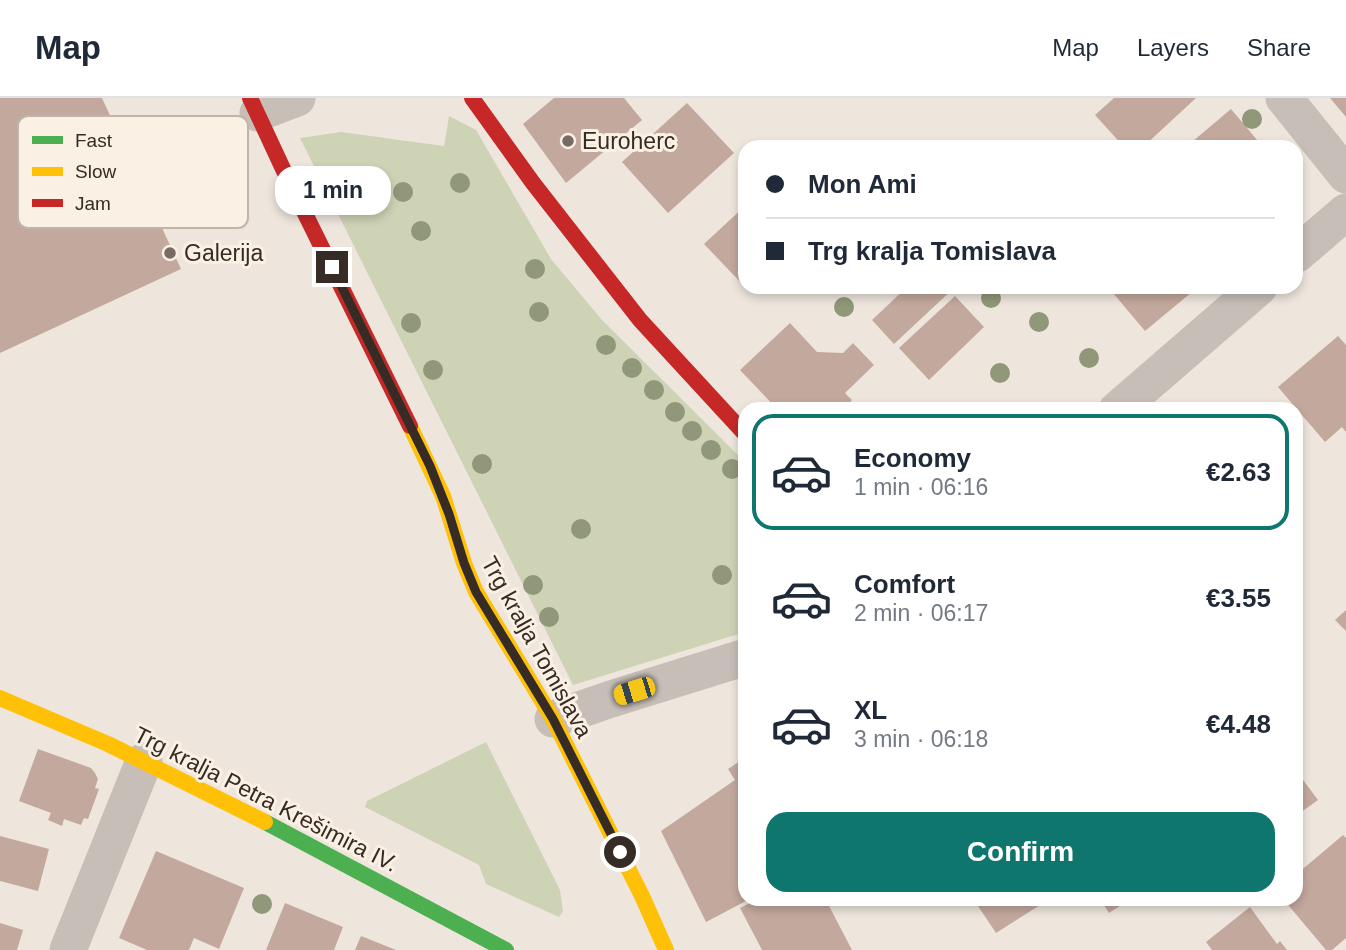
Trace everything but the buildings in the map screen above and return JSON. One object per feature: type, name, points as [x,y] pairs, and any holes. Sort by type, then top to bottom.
[{"type":"main road","points":[[468,101],[640,320],[738,426]]},
{"type":"main road","name":"Trg kralja Tomislava","points":[[254,106],[430,466],[476,592],[553,719],[666,950]]},
{"type":"main road","name":"Trg kralja Petra Krešimira IV.","points":[[0,698],[144,761],[364,873],[506,950]]},
{"type":"main road","points":[[645,941],[650,914]]},
{"type":"street","points":[[254,106],[297,98]]},
{"type":"street","points":[[1284,98],[1346,175]]},
{"type":"street","points":[[1303,249],[1346,212]]},
{"type":"street","points":[[1126,402],[1251,294]]},
{"type":"street","points":[[553,719],[611,698],[738,659]]},
{"type":"street","points":[[68,950],[144,761]]},
{"type":"green space","points":[[449,116],[476,130],[551,259],[602,320],[738,455],[738,634],[573,685],[300,138],[341,132],[444,146]]},
{"type":"green space","points":[[486,742],[560,890],[563,911],[559,917],[486,884],[479,865],[365,807],[367,801]]},
{"type":"traffic: fast","points":[[265,822],[506,950]]},
{"type":"traffic: slow","points":[[410,426],[443,496],[476,592],[553,719],[642,896],[666,950]]},
{"type":"traffic: slow","points":[[0,698],[108,744],[265,822]]},
{"type":"traffic: jam","points":[[250,98],[410,426]]},
{"type":"traffic: jam","points":[[472,98],[533,183],[640,320],[738,426]]},
{"type":"place","name":"Euroherc","points":[[568,141]]},
{"type":"place","name":"Galerija","points":[[170,253]]},
{"type":"route","points":[[332,267],[416,434],[443,496],[476,592],[553,719],[620,852]]}]
